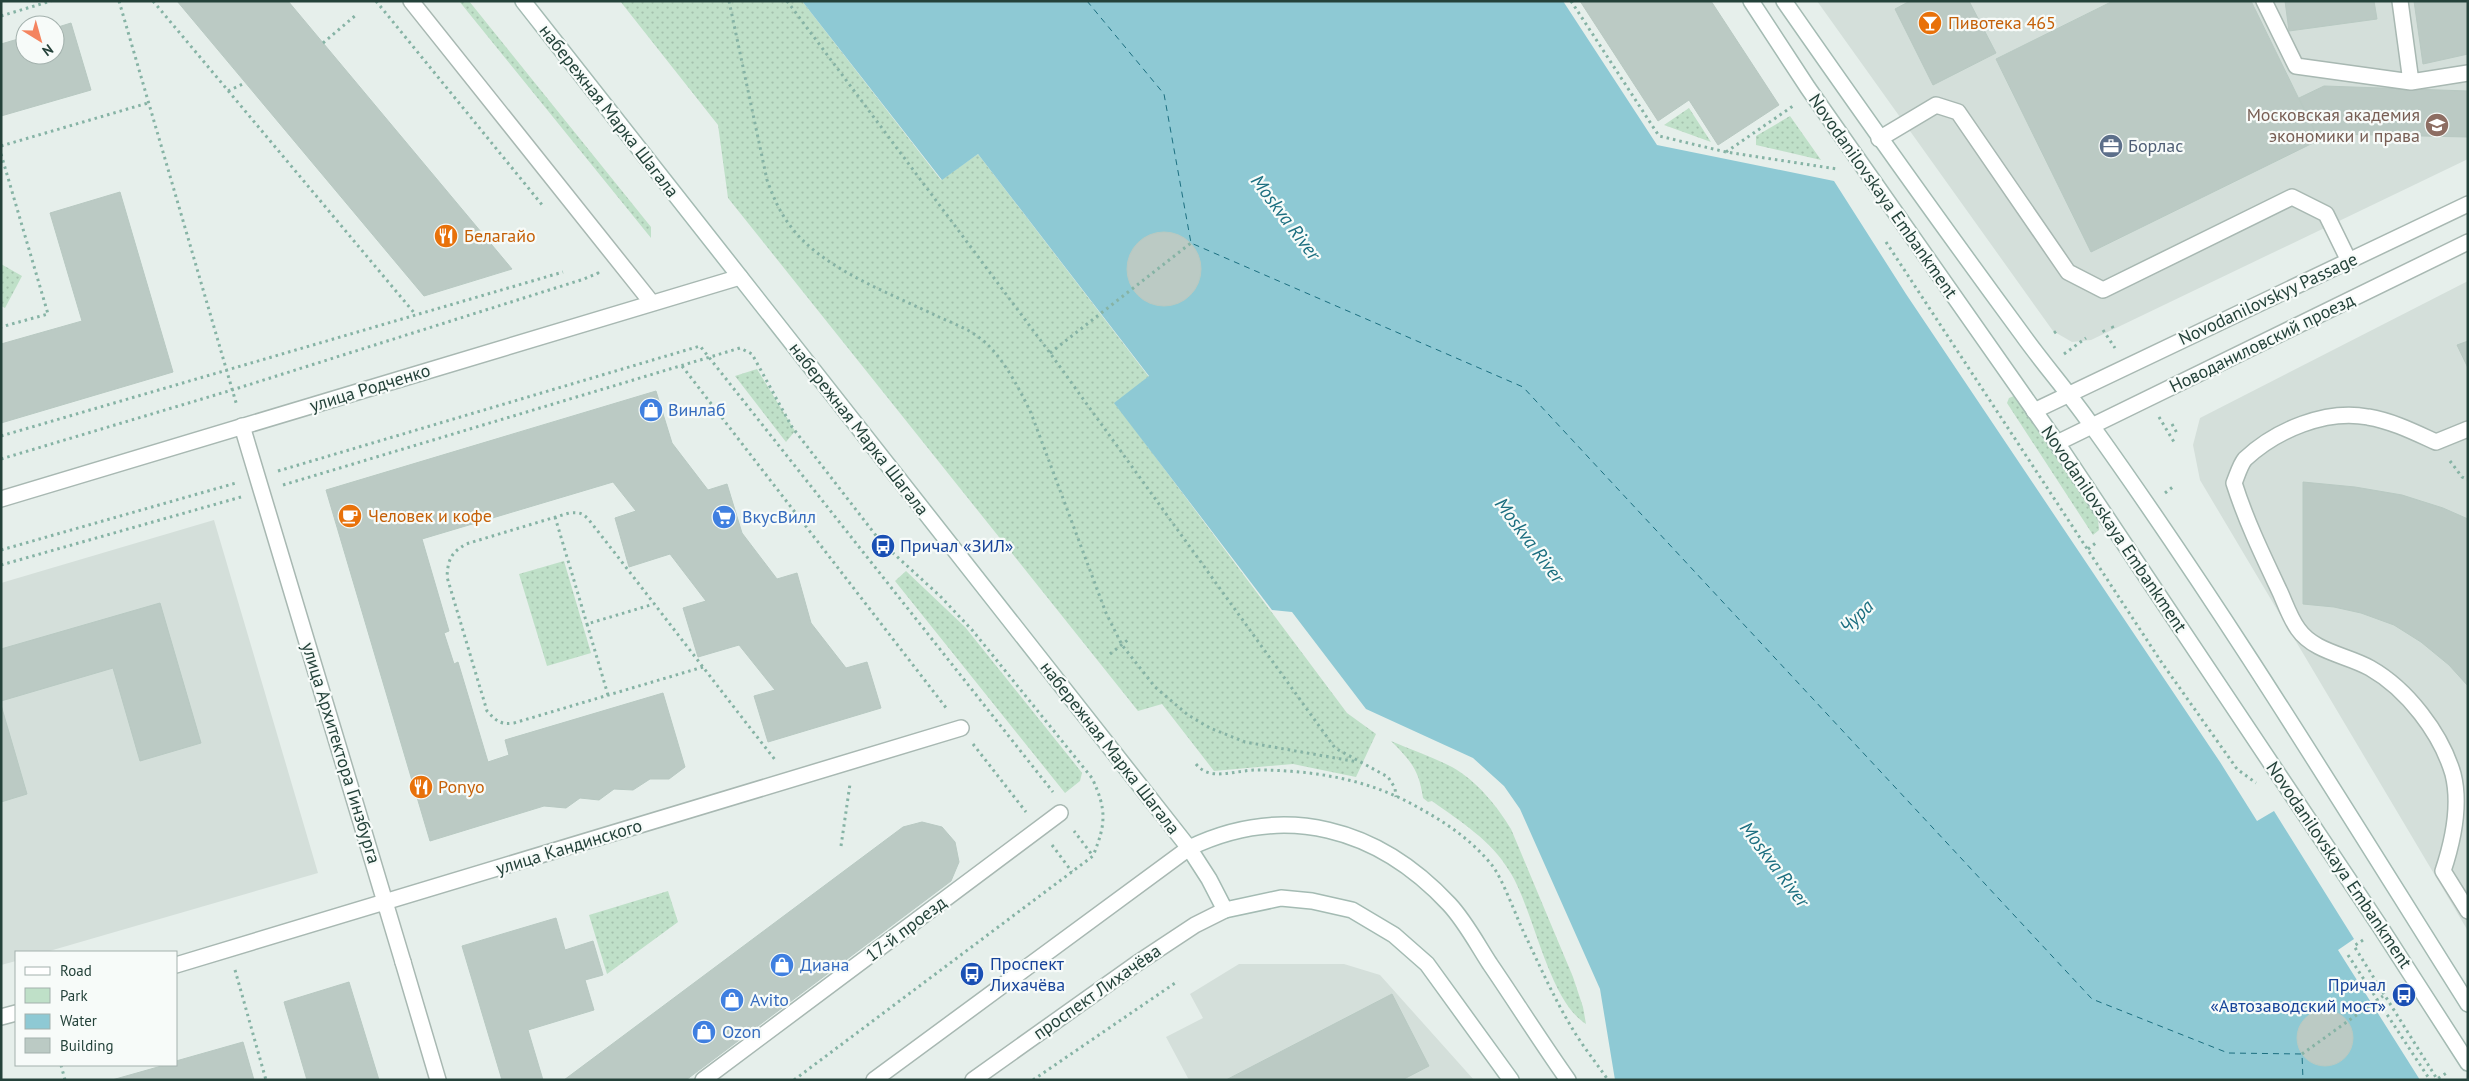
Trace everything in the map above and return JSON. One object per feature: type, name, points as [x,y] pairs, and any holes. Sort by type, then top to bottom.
[{"type":"street","points":[[411,1],[652,303]]},
{"type":"street","name":"набережная Марка Шагала","points":[[523,1],[1189,848],[1209,879],[1225,910]]},
{"type":"street","name":"Novodanilovskaya Embankment","points":[[1751,1],[1814,96],[2057,443],[2381,928],[2468,1063]]},
{"type":"street","name":"Novodanilovskaya Embankment","points":[[1784,1],[1879,139],[2092,426],[2307,745],[2468,1004]]},
{"type":"street","points":[[2264,1],[2296,66],[2411,82],[2468,74]]},
{"type":"street","points":[[2400,1],[2411,82]]},
{"type":"street","points":[[1879,139],[1936,105],[1958,112],[2068,272],[2103,290],[2292,197],[2326,214],[2348,261]]},
{"type":"street","name":"Novodanilovskyy Passage","points":[[2068,394],[2468,204]]},
{"type":"street","name":"Новоданиловский проезд","points":[[2057,443],[2468,242]]},
{"type":"street","name":"улица Родченко","points":[[1,499],[740,277]]},
{"type":"street","points":[[2034,411],[2068,394]]},
{"type":"street","points":[[2468,429],[2436,442],[2403,426],[2367,416],[2327,416],[2276,436],[2244,460],[2234,483],[2246,520],[2298,630],[2318,648],[2344,655],[2371,669],[2398,688],[2420,714],[2439,742],[2453,774],[2456,808],[2453,841],[2443,871],[2468,911]]},
{"type":"street","name":"улица Архитектора Гинзбурга","points":[[242,426],[438,1080]]},
{"type":"street","name":"улица Кандинского","points":[[178,964],[961,728]]},
{"type":"street","name":"17-й проезд","points":[[703,1080],[1060,813]]},
{"type":"street","points":[[874,1080],[1189,848],[1208,839],[1238,830],[1274,825],[1313,826],[1352,837],[1392,855],[1420,875],[1450,906],[1568,1080]]},
{"type":"street","name":"проспект Лихачёва","points":[[973,1080],[1195,925],[1225,910],[1281,898],[1312,901],[1352,910],[1394,935],[1427,964],[1511,1080]]},
{"type":"street","points":[[1,1017],[15,1013]]},
{"type":"path","points":[[1,16],[52,1]]},
{"type":"path","points":[[119,1],[242,426]]},
{"type":"path","points":[[153,1],[416,315]]},
{"type":"path","points":[[376,1],[548,213]]},
{"type":"path","points":[[729,1],[767,180],[778,208],[799,237],[818,255],[846,271],[978,336],[1002,364],[1017,385],[1031,413],[1106,613],[1122,646],[1155,688],[1188,714],[1210,728],[1245,742],[1358,762]]},
{"type":"path","points":[[788,1],[1050,353],[1334,748],[1388,777],[1395,788],[1396,797]]},
{"type":"path","points":[[1572,1],[1659,136],[1726,152],[1838,169]]},
{"type":"path","points":[[323,43],[356,15]]},
{"type":"path","points":[[228,91],[245,82]]},
{"type":"path","points":[[1,146],[148,103]]},
{"type":"path","points":[[1726,152],[1793,106]]},
{"type":"path","points":[[1,154],[48,314],[1,327]]},
{"type":"path","points":[[1881,234],[2162,663],[2237,769],[2258,785]]},
{"type":"path","points":[[1050,353],[1191,243]]},
{"type":"path","points":[[1,459],[232,390],[584,279],[598,273],[591,266]]},
{"type":"path","points":[[1,436],[563,272]]},
{"type":"path","points":[[2112,326],[2114,330]]},
{"type":"path","points":[[1,565],[700,346],[1054,794]]},
{"type":"path","points":[[1,550],[260,484],[682,366],[740,348],[752,354],[792,426],[881,542],[940,596],[973,631],[1092,778],[1101,799],[1104,816],[1103,831],[1093,856],[794,1080]]},
{"type":"path","points":[[682,366],[1072,872]]},
{"type":"path","points":[[2172,424],[2177,433]]},
{"type":"path","points":[[703,667],[506,725],[496,722],[487,711],[447,577],[448,560],[454,551],[466,544],[569,513],[580,512],[585,515],[703,667],[762,744]]},
{"type":"path","points":[[555,517],[608,695]]},
{"type":"path","points":[[587,624],[654,604]]},
{"type":"path","points":[[1110,654],[1129,639]]},
{"type":"path","points":[[841,846],[853,762]]},
{"type":"path","points":[[1060,813],[1093,856]]},
{"type":"path","points":[[2367,936],[2354,946],[2383,996],[2437,1079],[2453,1069]]},
{"type":"path","points":[[229,949],[266,1080]]},
{"type":"path","points":[[2348,955],[2430,1080]]},
{"type":"path","points":[[1033,1080],[1178,981]]},
{"type":"path","points":[[2302,1054],[2383,996]]},
{"type":"path","points":[[61,1066],[65,1080]]},
{"type":"shaded area","points":[[1817,1],[2468,1],[2468,159],[2091,340],[2072,342],[2053,331]]},
{"type":"shaded area","points":[[2468,281],[2468,931],[2200,480],[2193,445],[2200,418]]},
{"type":"shaded area","points":[[214,520],[318,873],[49,951],[15,951],[15,961],[1,965],[1,583]]},
{"type":"shaded area","points":[[1239,964],[1344,964],[1380,975],[1474,1080],[1189,1080],[1166,1037],[1203,1018],[1190,994]]},
{"type":"green space","points":[[459,1],[469,1],[651,227],[651,238]]},
{"type":"green space","points":[[620,1],[802,1],[941,180],[978,154],[1149,377],[1115,403],[1347,713],[1376,734],[1356,777],[1293,764],[1214,771],[1162,704],[1138,711],[728,198],[718,125]]},
{"type":"green space","points":[[1689,108],[1711,142],[1664,125]]},
{"type":"green space","points":[[1790,116],[1821,160],[1756,145],[1756,136]]},
{"type":"green space","points":[[1,264],[22,276],[5,308],[1,306]]},
{"type":"green space","points":[[757,369],[795,431],[786,442],[735,376]]},
{"type":"green space","points":[[2014,396],[2098,519],[2099,530],[2093,535],[2007,403],[2009,398]]},
{"type":"green space","points":[[564,561],[591,653],[547,666],[519,574]]},
{"type":"green space","points":[[906,571],[965,627],[1082,773],[1080,781],[1065,793],[895,581]]},
{"type":"green space","points":[[1391,741],[1452,767],[1470,779],[1493,803],[1505,820],[1511,829],[1573,977],[1583,1007],[1586,1024],[1573,1012],[1561,995],[1519,888],[1510,872],[1494,850],[1475,832],[1432,801],[1428,802],[1423,798],[1419,780],[1413,766]]},
{"type":"green space","points":[[668,891],[678,922],[607,974],[589,915]]},
{"type":"water","points":[[802,1],[1563,1],[1657,145],[1834,181],[1906,294],[2220,762],[2257,821],[2274,811],[2354,939],[2338,950],[2420,1080],[1615,1080],[1600,989],[1520,809],[1504,786],[1473,758],[1366,709],[1292,612],[1272,610],[1114,403],[1149,376],[978,154],[942,180]]},
{"type":"building","points":[[177,1],[288,1],[512,269],[424,296]]},
{"type":"building","points":[[1580,1],[1711,1],[1779,105],[1718,145],[1689,100],[1658,121]]},
{"type":"building","points":[[1910,1],[1969,1],[1996,53],[1933,85],[1895,9]]},
{"type":"building","points":[[2113,1],[2251,1],[2319,140],[2091,252],[1996,59]]},
{"type":"building","points":[[2285,1],[2374,1],[2377,19],[2289,31]]},
{"type":"building","points":[[2414,1],[2468,1],[2468,54],[2423,64]]},
{"type":"building","points":[[71,23],[91,90],[1,116],[1,44],[15,40],[15,65],[65,65],[65,25]]},
{"type":"building","points":[[2324,86],[2468,91],[2468,137],[2331,134],[2319,140],[2299,98]]},
{"type":"building","points":[[120,192],[173,372],[1,423],[1,344],[82,321],[50,213]]},
{"type":"building","points":[[1164,232],[1185,238],[1195,248],[1201,269],[1195,290],[1185,300],[1164,306],[1143,300],[1133,290],[1127,269],[1133,248],[1143,238]]},
{"type":"building","points":[[2468,341],[2468,368],[2457,345]]},
{"type":"building","points":[[656,391],[672,443],[708,490],[727,484],[742,533],[777,579],[797,573],[811,623],[846,668],[867,662],[881,708],[768,742],[754,696],[775,690],[739,645],[698,657],[683,608],[706,601],[670,554],[629,567],[615,518],[636,511],[613,482],[422,539],[449,631],[444,633],[454,664],[458,662],[488,762],[509,755],[505,740],[663,693],[685,767],[669,779],[650,779],[633,790],[614,789],[599,800],[580,798],[566,808],[544,806],[430,841],[326,490]]},
{"type":"building","points":[[2303,482],[2355,487],[2402,495],[2443,508],[2468,519],[2468,686],[2449,665],[2421,642],[2394,625],[2361,613],[2334,607],[2303,604]]},
{"type":"building","points":[[160,603],[201,743],[140,761],[113,668],[1,701],[1,649]]},
{"type":"building","points":[[1,705],[27,794],[1,802]]},
{"type":"building","points":[[922,822],[942,827],[955,842],[959,862],[951,881],[686,1080],[564,1080],[903,827]]},
{"type":"building","points":[[556,918],[565,950],[593,941],[603,975],[585,980],[594,1010],[528,1030],[543,1080],[502,1080],[462,946]]},
{"type":"building","points":[[349,982],[379,1080],[307,1080],[284,1002]]},
{"type":"building","points":[[1392,994],[1429,1066],[1402,1080],[1226,1080]]},
{"type":"building","points":[[2325,1010],[2345,1018],[2353,1038],[2345,1058],[2325,1066],[2305,1058],[2297,1038],[2305,1018]]},
{"type":"building","points":[[243,1042],[254,1080],[112,1080],[161,1066],[178,1066],[178,1060]]},
{"type":"ferry route","points":[[1087,1],[1164,94],[1191,243],[1523,387],[2092,999],[2228,1053],[2302,1054],[2303,1080]]},
{"type":"place","name":"Пивотека 465","points":[[1930,23]]},
{"type":"place","name":"Московская академия экономики и права","points":[[2437,125]]},
{"type":"place","name":"Борлас","points":[[2111,146]]},
{"type":"place","name":"Белагайо","points":[[446,236]]},
{"type":"place","name":"Винлаб","points":[[651,410]]},
{"type":"place","name":"Человек и кофе","points":[[350,516]]},
{"type":"place","name":"ВкусВилл","points":[[724,517]]},
{"type":"place","name":"Причал «ЗИЛ»","points":[[883,546]]},
{"type":"place","name":"Ponyo","points":[[421,787]]},
{"type":"place","name":"Диана","points":[[782,965]]},
{"type":"place","name":"Проспект Лихачёва","points":[[972,974]]},
{"type":"place","name":"Причал «Автозаводский мост»","points":[[2404,995]]},
{"type":"place","name":"Avito","points":[[732,1000]]},
{"type":"place","name":"Ozon","points":[[704,1032]]},
{"type":"water label","name":"Moskva River","points":[[1286,217]]},
{"type":"water label","name":"Moskva River","points":[[1530,540]]},
{"type":"water label","name":"Чура","points":[[1856,616]]},
{"type":"water label","name":"Moskva River","points":[[1775,864]]}]
